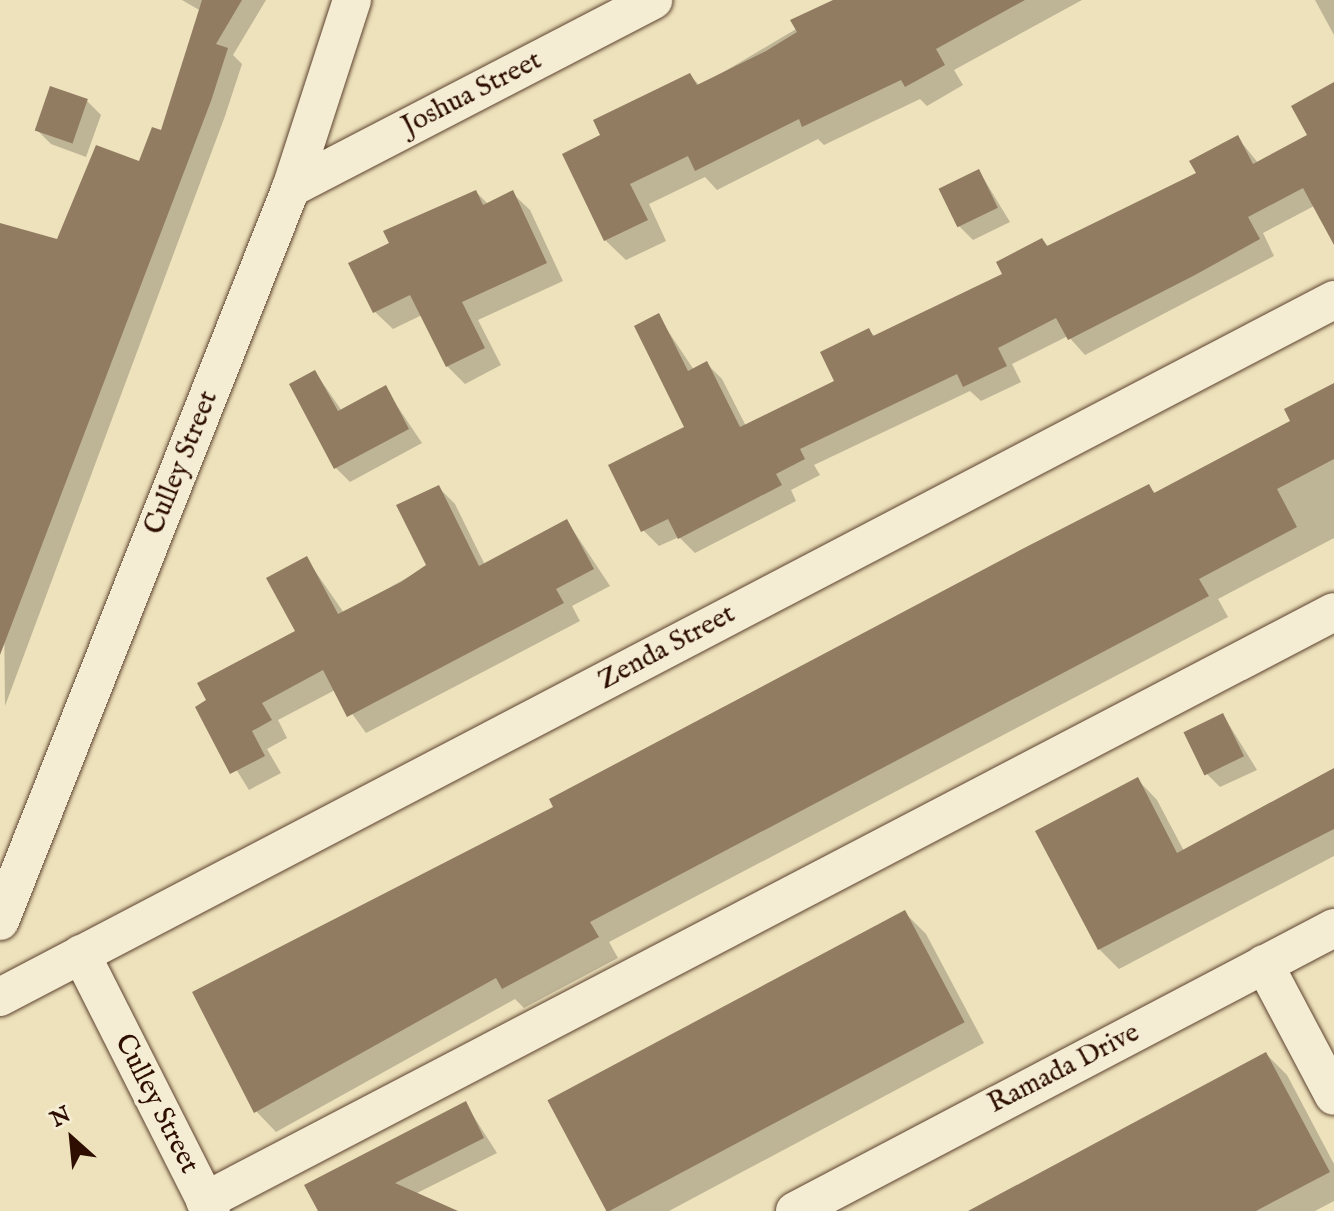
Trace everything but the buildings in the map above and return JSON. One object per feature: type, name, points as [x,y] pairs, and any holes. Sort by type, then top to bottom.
[{"type":"street","name":"Culley Street","points":[[0,921],[291,188],[352,0]]},
{"type":"street","name":"Joshua Street","points":[[291,188],[653,0]]},
{"type":"street","name":"Zenda Street","points":[[0,997],[1334,300]]},
{"type":"street","points":[[208,1206],[1334,612]]},
{"type":"street","name":"Ramada Drive","points":[[795,1211],[1334,928]]},
{"type":"street","name":"Culley Street","points":[[81,954],[208,1206]]},
{"type":"street","points":[[1264,964],[1334,1096]]}]
